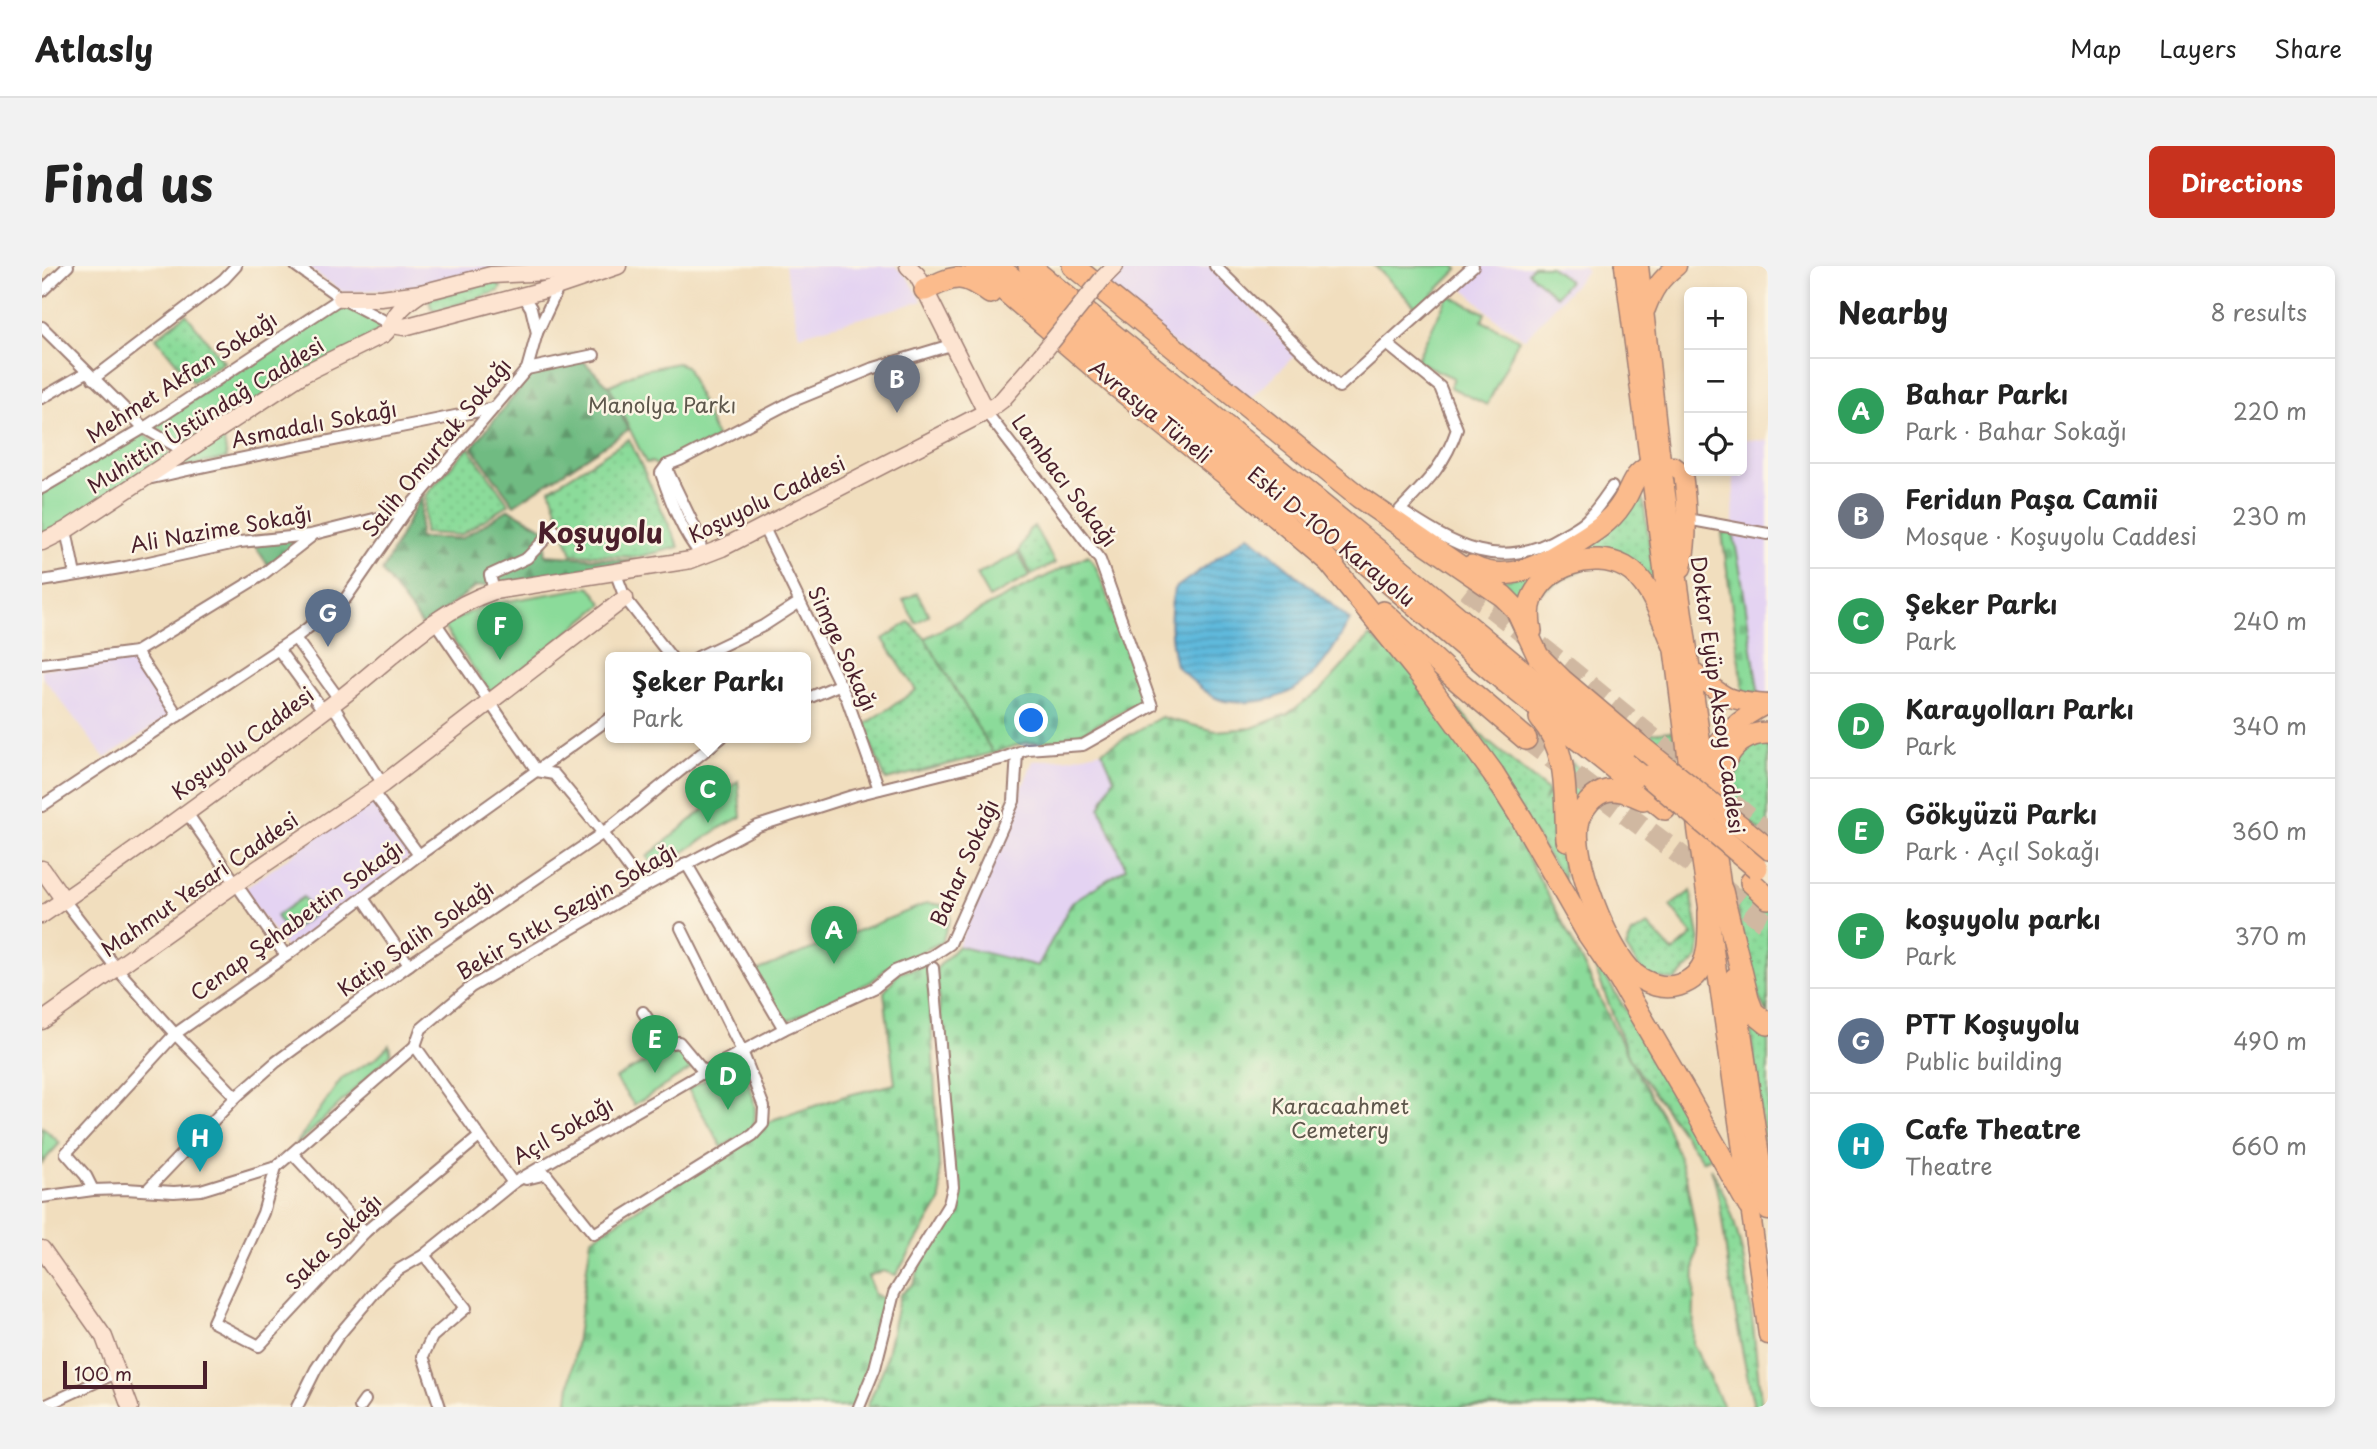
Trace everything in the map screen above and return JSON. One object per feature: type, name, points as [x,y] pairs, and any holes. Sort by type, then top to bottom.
[{"type":"highway","points":[[912,274],[933,280],[942,275],[946,266]]},
{"type":"highway","name":"Avrasya Tüneli","points":[[976,266],[1116,386],[1325,557]]},
{"type":"highway","name":"Eski D-100 Karayolu","points":[[997,266],[1360,558],[1502,679],[1665,809]]},
{"type":"highway","name":"Eski D-100 Karayolu","points":[[1029,266],[1397,566],[1648,776],[1763,884]]},
{"type":"highway","points":[[1048,266],[1351,505],[1467,589]]},
{"type":"highway","points":[[1073,266],[1359,497],[1510,603],[1520,618],[1533,650],[1640,746]]},
{"type":"highway","points":[[912,274],[972,280],[1116,386]]},
{"type":"highway","points":[[1424,543],[1482,572],[1502,574],[1533,568],[1591,533],[1621,505],[1638,472],[1656,466]]},
{"type":"highway","points":[[1325,557],[1451,675],[1526,739]]},
{"type":"highway","points":[[1325,557],[1430,687],[1493,773],[1588,934],[1619,979],[1758,1209]]},
{"type":"highway","points":[[1544,662],[1531,631],[1531,601],[1539,587],[1550,576],[1574,563],[1590,560],[1610,562],[1625,568],[1640,580],[1660,612],[1673,644]]},
{"type":"highway","points":[[1397,566],[1640,746],[1768,847]]},
{"type":"highway","points":[[1502,679],[1549,727],[1557,743],[1566,783],[1567,848],[1571,873],[1588,934]]},
{"type":"highway","points":[[1712,820],[1716,785],[1724,760],[1738,743],[1756,733],[1768,733]]},
{"type":"highway","points":[[1709,912],[1709,951],[1703,966],[1687,982],[1664,987],[1650,984],[1633,973],[1608,937],[1595,908],[1585,875],[1578,840],[1578,822],[1591,800],[1601,792],[1625,791],[1665,809],[1763,884]]},
{"type":"highway","points":[[1722,891],[1748,999],[1753,1012],[1768,1024]]},
{"type":"main road","points":[[1667,266],[1632,268],[1656,466],[1674,466],[1683,473],[1687,519],[1685,555],[1679,584]]},
{"type":"main road","points":[[1644,313],[1653,289],[1664,275],[1677,266]]},
{"type":"main road","name":"Doktor Eyüp Aksoy Caddesi","points":[[1632,268],[1644,313],[1673,644],[1709,912],[1758,1209]]},
{"type":"main road","name":"Doktor Eyüp Aksoy Caddesi","points":[[1656,466],[1679,584],[1722,891],[1758,1209],[1768,1335]]},
{"type":"main road","points":[[1691,670],[1724,697],[1737,702],[1768,704],[1734,724],[1704,764]]},
{"type":"street","points":[[42,291],[68,266]]},
{"type":"street","points":[[42,398],[90,376],[224,279],[236,266]]},
{"type":"street","points":[[296,266],[341,298],[392,325]]},
{"type":"street","name":"Muhittin Üstündağ Caddesi","points":[[341,298],[381,299],[421,293],[491,275],[570,271],[602,266]]},
{"type":"street","name":"Muhittin Üstündağ Caddesi","points":[[392,325],[404,327],[559,286],[618,266]]},
{"type":"street","points":[[1215,266],[1339,387],[1473,266]]},
{"type":"street","name":"Koşuyolu Caddesi","points":[[42,915],[187,813],[331,705],[435,622],[474,598],[494,591],[691,561],[764,528],[986,412],[1002,400],[1109,272]]},
{"type":"street","name":"Lambacı Sokağı","points":[[912,274],[954,344],[986,412],[1100,560],[1152,706]]},
{"type":"street","points":[[491,275],[502,281],[506,289],[496,301]]},
{"type":"street","name":"Salih Omurtak Sokağı","points":[[42,806],[295,638],[346,598],[406,511],[527,369],[537,333],[559,286]]},
{"type":"street","points":[[421,293],[419,308],[422,314],[435,317]]},
{"type":"street","name":"Muhittin Üstündağ Caddesi","points":[[42,542],[66,530],[303,374],[384,334],[392,325],[396,314],[421,293]]},
{"type":"street","points":[[523,295],[531,308],[537,333]]},
{"type":"street","name":"Mehmet Akfan Sokağı","points":[[42,488],[144,428],[341,298]]},
{"type":"street","points":[[42,327],[144,428],[186,452]]},
{"type":"street","points":[[702,556],[699,536],[668,474],[667,465],[793,401],[871,369],[954,344]]},
{"type":"street","points":[[1387,344],[1440,387],[1457,429],[1450,450],[1434,475],[1400,510],[1437,534],[1488,555],[1518,554],[1548,544],[1588,519],[1612,487]]},
{"type":"street","points":[[527,369],[594,355]]},
{"type":"street","name":"Asmadalı Sokağı","points":[[142,480],[307,443],[407,427],[493,408]]},
{"type":"street","name":"Ali Nazime Sokağı","points":[[42,581],[126,568],[240,542],[314,534],[406,511]]},
{"type":"street","points":[[1687,519],[1768,534]]},
{"type":"street","name":"Simge Sokağı","points":[[764,528],[841,684],[879,789]]},
{"type":"street","points":[[66,530],[75,575]]},
{"type":"street","points":[[494,591],[490,575],[527,558],[554,530]]},
{"type":"street","points":[[42,664],[136,652],[262,575],[314,534]]},
{"type":"street","points":[[616,574],[625,598],[667,652]]},
{"type":"street","name":"Mahmut Yesari Caddesi","points":[[42,1021],[235,884],[377,788],[625,598]]},
{"type":"street","points":[[708,652],[763,626],[800,602]]},
{"type":"street","points":[[435,622],[537,771],[554,774],[643,887]]},
{"type":"street","points":[[295,638],[377,788],[419,855]]},
{"type":"street","points":[[278,649],[331,705]]},
{"type":"street","points":[[136,652],[178,716]]},
{"type":"street","points":[[811,697],[841,684]]},
{"type":"street","name":"Bekir Sıtkı Sezgin Sokağı","points":[[276,1167],[415,1046],[421,1029],[471,987],[686,863],[758,826],[879,789],[1001,760],[1027,749],[1083,745],[1152,706]]},
{"type":"street","name":"Cenap Şehabettin Sokağı","points":[[93,1190],[86,1176],[66,1153],[175,1034],[286,956],[419,855],[605,722]]},
{"type":"street","name":"Katip Salih Sokağı","points":[[148,1189],[236,1097],[276,1062],[409,965],[603,834],[715,743]]},
{"type":"street","name":"Bahar Sokağı","points":[[742,1051],[874,988],[895,971],[932,956],[950,944],[1014,801],[1017,753]]},
{"type":"street","points":[[187,813],[286,956]]},
{"type":"street","points":[[686,863],[784,1030]]},
{"type":"street","points":[[42,869],[117,969],[236,1097]]},
{"type":"street","points":[[363,898],[409,965]]},
{"type":"street","points":[[415,1046],[513,1183],[546,1174],[594,1234],[754,1135],[763,1124],[764,1107],[742,1051],[681,929]]},
{"type":"street","points":[[859,1407],[875,1368],[894,1293],[949,1203],[953,1187],[933,968]]},
{"type":"street","points":[[643,1012],[665,1044],[679,1042],[704,1072]]},
{"type":"street","name":"Açıl Sokağı","points":[[297,1407],[316,1368],[346,1326],[398,1270],[424,1255],[513,1183],[742,1051]]},
{"type":"street","name":"Saka Sokağı","points":[[276,1167],[263,1213],[213,1322],[260,1346],[365,1232],[479,1137]]},
{"type":"street","points":[[293,1154],[365,1232]]},
{"type":"street","points":[[42,1197],[93,1190],[201,1190],[276,1167]]},
{"type":"street","points":[[42,1249],[104,1337],[130,1407]]},
{"type":"street","points":[[424,1255],[466,1308],[432,1337],[423,1356],[440,1407]]},
{"type":"street","points":[[42,1407],[118,1372]]},
{"type":"shaded area","points":[[306,266],[552,266],[486,270],[406,288],[343,292]]},
{"type":"shaded area","points":[[785,266],[895,266],[907,277],[922,301],[799,335]]},
{"type":"shaded area","points":[[1127,266],[1211,266],[1296,354],[1247,403],[1102,286]]},
{"type":"shaded area","points":[[1484,266],[1583,266],[1587,271],[1525,339],[1493,317],[1462,286]]},
{"type":"shaded area","points":[[1747,439],[1768,441],[1768,697],[1759,696],[1733,532],[1734,476],[1747,476]]},
{"type":"shaded area","points":[[135,655],[172,714],[105,758],[42,676],[42,669]]},
{"type":"shaded area","points":[[1102,751],[1114,778],[1100,808],[1126,868],[1072,902],[1038,966],[958,946],[1033,761],[1071,758]]},
{"type":"shaded area","points":[[372,798],[414,854],[287,949],[243,890]]},
{"type":"green space","points":[[1375,266],[1455,266],[1458,269],[1418,309]]},
{"type":"green space","points":[[1533,266],[1550,266],[1569,281],[1556,296],[1528,272]]},
{"type":"green space","points":[[496,282],[501,287],[499,291],[437,311],[431,308],[429,298]]},
{"type":"green space","points":[[1448,295],[1485,313],[1482,321],[1519,339],[1487,405],[1450,387],[1454,378],[1416,361]]},
{"type":"green space","points":[[336,302],[385,327],[185,448],[155,426]]},
{"type":"green space","points":[[186,314],[224,362],[192,382],[156,338]]},
{"type":"green space","points":[[575,353],[609,386],[628,430],[514,505],[472,447],[538,367]]},
{"type":"green space","name":"Manolya Parkı","points":[[677,363],[686,366],[717,439],[658,466],[652,462],[646,463],[609,386],[639,371]]},
{"type":"green space","points":[[222,430],[227,458],[162,472]]},
{"type":"green space","points":[[142,433],[173,455],[42,538],[42,491]]},
{"type":"green space","points":[[629,439],[679,547],[638,557],[572,554],[562,528],[550,531],[548,525],[560,518],[550,489]]},
{"type":"green space","points":[[468,447],[509,504],[461,535],[424,533],[426,495]]},
{"type":"green space","points":[[1641,486],[1657,596],[1604,557],[1520,603],[1491,579],[1511,579]]},
{"type":"green space","points":[[423,491],[419,538],[462,538],[509,509],[547,530],[545,555],[637,561],[475,587],[423,626],[382,572]]},
{"type":"green space","points":[[1034,526],[1055,563],[1032,575],[1019,551],[1029,530]]},
{"type":"green space","points":[[1733,532],[1759,696],[1744,696],[1722,533]]},
{"type":"green space","points":[[300,538],[300,542],[268,565],[253,543]]},
{"type":"green space","points":[[1018,553],[1030,576],[989,598],[976,575]]},
{"type":"green space","points":[[1088,555],[1097,569],[1145,699],[1068,740],[1024,743],[993,753],[925,638]]},
{"type":"green space","points":[[590,587],[603,604],[492,694],[443,626],[484,605]]},
{"type":"green space","points":[[917,593],[929,615],[916,623],[903,600]]},
{"type":"green space","points":[[909,622],[925,638],[993,753],[886,780],[863,726],[916,690],[883,639]]},
{"type":"green space","name":"Karacaahmet Cemetery","points":[[1370,636],[1412,671],[1492,790],[1563,923],[1630,1060],[1663,1117],[1686,1176],[1698,1245],[1695,1260],[1693,1344],[1723,1407],[867,1407],[884,1367],[900,1295],[914,1283],[924,1254],[958,1214],[936,969],[958,946],[1038,966],[1072,902],[1126,868],[1100,808],[1114,778],[1102,751],[1161,717],[1216,731],[1252,728],[1287,714],[1322,689]]},
{"type":"green space","points":[[1443,697],[1462,713],[1486,740],[1548,791],[1544,800],[1549,794],[1556,801],[1564,880]]},
{"type":"green space","points":[[1673,731],[1676,758],[1643,733]]},
{"type":"green space","points":[[1768,740],[1768,838],[1722,798],[1721,789],[1746,746]]},
{"type":"green space","points":[[1571,762],[1597,783],[1568,815]]},
{"type":"green space","points":[[738,781],[741,817],[657,870],[647,857]]},
{"type":"green space","points":[[1691,891],[1700,943],[1698,958],[1676,980],[1646,977],[1626,948],[1632,934],[1648,925],[1673,952],[1693,935],[1670,906]]},
{"type":"green space","points":[[1745,892],[1768,909],[1768,1014],[1755,991],[1734,897]]},
{"type":"green space","points":[[303,897],[315,914],[288,933],[276,916]]},
{"type":"green space","points":[[928,903],[941,905],[949,911],[950,918],[942,942],[887,968],[871,982],[785,1022],[756,971]]},
{"type":"green space","points":[[1586,944],[1713,1156],[1703,1161],[1630,1060]]},
{"type":"green space","points":[[928,965],[941,1200],[896,1275],[883,1271],[868,1276],[874,1294],[884,1299],[871,1365],[855,1407],[567,1407],[591,1239],[775,1119],[848,1095],[895,1084],[884,992],[899,973]]},
{"type":"green space","points":[[1752,1031],[1768,1039],[1768,1170],[1751,1035]]},
{"type":"green space","points":[[389,1045],[391,1054],[291,1151],[342,1078],[376,1058]]},
{"type":"green space","points":[[666,1051],[682,1052],[694,1067],[634,1105],[615,1078]]},
{"type":"green space","points":[[740,1061],[754,1102],[755,1119],[753,1128],[722,1147],[688,1089]]},
{"type":"green space","points":[[42,1127],[60,1143],[42,1163]]},
{"type":"green space","points":[[1711,1168],[1725,1195],[1742,1254],[1762,1407],[1754,1407],[1750,1390],[1720,1207]]},
{"type":"water","points":[[1249,535],[1350,620],[1323,664],[1300,686],[1270,699],[1232,702],[1209,694],[1176,666],[1170,618],[1174,589]]},
{"type":"tunnel","points":[[1467,589],[1568,668],[1768,833]]},
{"type":"tunnel","points":[[1526,739],[1695,866],[1768,925]]},
{"type":"place","name":"Feridun Paşa Camii","points":[[897,413]]},
{"type":"place","name":"PTT Koşuyolu","points":[[328,647]]},
{"type":"place","name":"koşuyolu parkı","points":[[500,660]]},
{"type":"place","name":"Şeker Parkı","points":[[708,823]]},
{"type":"place","name":"Bahar Parkı","points":[[834,964]]},
{"type":"place","name":"Gökyüzü Parkı","points":[[655,1073]]},
{"type":"place","name":"Karayolları Parkı","points":[[728,1110]]},
{"type":"place","name":"Cafe Theatre","points":[[200,1172]]},
{"type":"district","name":"Koşuyolu","points":[[600,533]]}]
